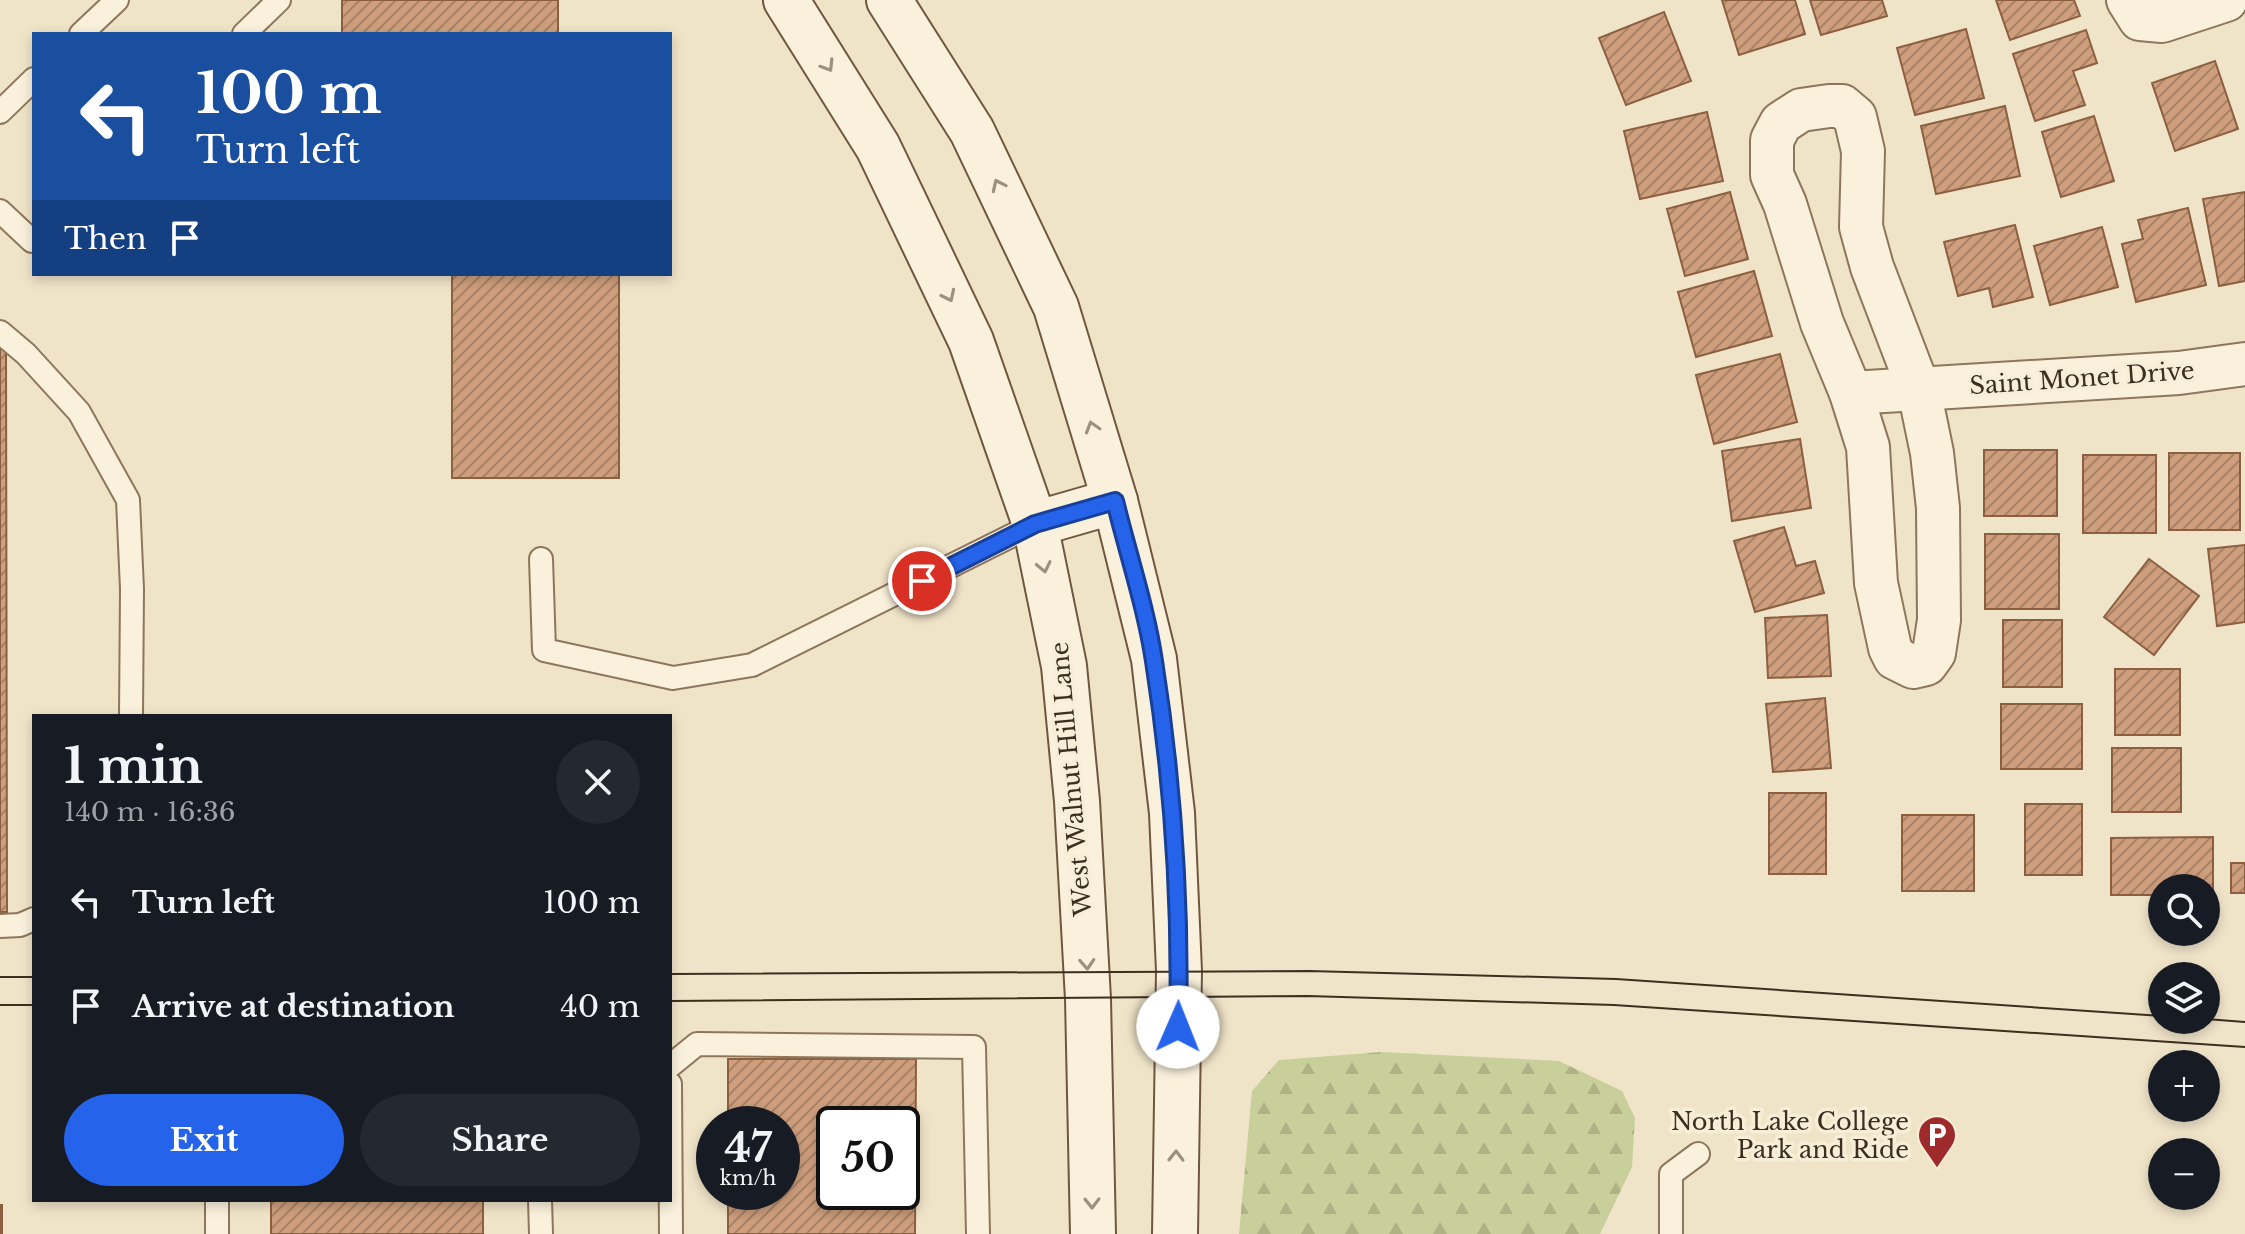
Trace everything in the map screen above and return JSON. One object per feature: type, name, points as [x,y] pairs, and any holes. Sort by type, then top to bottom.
[{"type":"main road","name":"West Walnut Hill Lane","points":[[786,0],[878,147],[964,327],[1035,524],[1064,666],[1077,801],[1088,999],[1093,1234]]},
{"type":"main road","points":[[889,0],[972,131],[1056,307],[1115,501],[1154,659],[1172,813],[1179,971],[1175,1234]]},
{"type":"main road","points":[[1035,524],[1115,501]]},
{"type":"street","points":[[2128,0],[2140,19],[2162,21],[2226,0]]},
{"type":"street","points":[[1829,106],[1842,106],[1855,117],[1863,151],[1861,227],[1872,267],[1919,390],[1932,453],[1938,508],[1939,620],[1934,653],[1926,664],[1913,667],[1895,658],[1890,648],[1876,583],[1868,447],[1851,393],[1822,323],[1785,204],[1772,175],[1772,140],[1781,123],[1801,110],[1829,106]]},
{"type":"street","name":"Saint Monet Drive","points":[[1851,393],[2179,373],[2245,364]]},
{"type":"lane","points":[[83,32],[117,0]]},
{"type":"lane","points":[[246,32],[279,0]]},
{"type":"lane","points":[[0,112],[32,81]]},
{"type":"lane","points":[[0,211],[32,241]]},
{"type":"lane","points":[[0,332],[26,354],[79,412],[128,500],[132,589],[131,714]]},
{"type":"lane","points":[[541,559],[544,650],[673,678],[752,665],[1035,524]]},
{"type":"lane","points":[[0,926],[20,925],[32,920]]},
{"type":"lane","points":[[672,1064],[697,1044],[974,1047],[978,1234]]},
{"type":"lane","points":[[1671,1234],[1671,1174],[1698,1154]]},
{"type":"lane","points":[[217,1202],[217,1234]]},
{"type":"lane","points":[[540,1202],[541,1234]]},
{"type":"lane","points":[[671,1202],[671,1234]]},
{"type":"green space","points":[[1381,1052],[1559,1061],[1622,1091],[1635,1118],[1632,1167],[1600,1234],[1239,1234],[1252,1091],[1279,1060]]},
{"type":"building","points":[[342,0],[558,0],[558,32],[342,32]]},
{"type":"building","points":[[1722,0],[1795,0],[1805,34],[1739,55]]},
{"type":"building","points":[[1810,0],[1882,0],[1887,16],[1821,35]]},
{"type":"building","points":[[1996,0],[2074,0],[2080,16],[2010,40]]},
{"type":"building","points":[[1664,12],[1691,81],[1626,105],[1599,38]]},
{"type":"building","points":[[1966,29],[1984,98],[1915,115],[1897,48]]},
{"type":"building","points":[[2086,30],[2097,63],[2073,71],[2085,105],[2035,121],[2013,54]]},
{"type":"building","points":[[2215,61],[2238,129],[2175,151],[2152,83]]},
{"type":"building","points":[[2005,106],[2020,176],[1936,194],[1921,126]]},
{"type":"building","points":[[1707,112],[1723,181],[1640,199],[1624,131]]},
{"type":"building","points":[[2094,116],[2114,181],[2061,197],[2042,132]]},
{"type":"building","points":[[1730,192],[1748,259],[1685,276],[1667,209]]},
{"type":"building","points":[[2245,192],[2245,281],[2219,286],[2203,199]]},
{"type":"building","points":[[2188,208],[2206,285],[2136,302],[2122,244],[2143,239],[2138,220]]},
{"type":"building","points":[[2015,225],[2033,297],[1993,307],[1989,288],[1958,296],[1944,242]]},
{"type":"building","points":[[2102,227],[2118,287],[2050,305],[2034,246]]},
{"type":"building","points":[[1754,271],[1772,336],[1696,357],[1678,292]]},
{"type":"building","points":[[452,276],[619,276],[619,478],[452,478]]},
{"type":"building","points":[[0,346],[6,346],[7,912],[0,912]]},
{"type":"building","points":[[1780,354],[1797,422],[1714,444],[1696,375]]},
{"type":"building","points":[[1800,439],[1811,508],[1732,521],[1722,451]]},
{"type":"building","points":[[1984,450],[2057,450],[2057,516],[1984,516]]},
{"type":"building","points":[[2169,453],[2240,453],[2240,530],[2169,530]]},
{"type":"building","points":[[2083,455],[2156,455],[2156,533],[2083,533]]},
{"type":"building","points":[[1784,527],[1796,566],[1815,561],[1824,593],[1755,612],[1734,541]]},
{"type":"building","points":[[1985,534],[2059,534],[2059,609],[1985,609]]},
{"type":"building","points":[[2245,545],[2245,622],[2217,626],[2208,549]]},
{"type":"building","points":[[2149,559],[2199,596],[2154,655],[2104,617]]},
{"type":"building","points":[[1827,615],[1831,676],[1768,678],[1765,618]]},
{"type":"building","points":[[2003,620],[2062,620],[2062,687],[2003,687]]},
{"type":"building","points":[[2115,669],[2180,669],[2180,735],[2115,735]]},
{"type":"building","points":[[1825,698],[1831,768],[1773,772],[1766,704]]},
{"type":"building","points":[[2001,704],[2082,704],[2082,769],[2001,769]]},
{"type":"building","points":[[2112,748],[2181,748],[2181,812],[2112,812]]},
{"type":"building","points":[[1769,793],[1826,793],[1826,874],[1769,874]]},
{"type":"building","points":[[2025,804],[2082,804],[2082,875],[2025,875]]},
{"type":"building","points":[[1902,815],[1974,815],[1974,891],[1902,891]]},
{"type":"building","points":[[2213,837],[2213,874],[2148,874],[2148,895],[2111,895],[2111,838]]},
{"type":"building","points":[[2231,863],[2245,863],[2245,893],[2231,893]]},
{"type":"building","points":[[728,1059],[916,1059],[916,1106],[816,1106],[816,1210],[915,1210],[915,1234],[728,1234],[728,1210],[800,1210],[800,1106],[728,1106]]},
{"type":"building","points":[[271,1202],[483,1202],[483,1234],[271,1234]]},
{"type":"building","points":[[2,1205],[2,1234],[0,1234]]},
{"type":"tram line","points":[[672,974],[1309,971],[1616,979],[2148,1015]]},
{"type":"tram line","points":[[0,977],[32,977]]},
{"type":"tram line","points":[[672,1001],[1308,996],[1614,1005],[2245,1047]]},
{"type":"tram line","points":[[0,1005],[32,1005]]},
{"type":"tram line","points":[[2220,1020],[2245,1022]]},
{"type":"place","name":"North Lake College Park and Ride","points":[[1937,1169]]},
{"type":"route","points":[[922,581],[1035,524],[1115,501],[1154,659],[1169,782],[1179,971],[1178,1027]]}]
